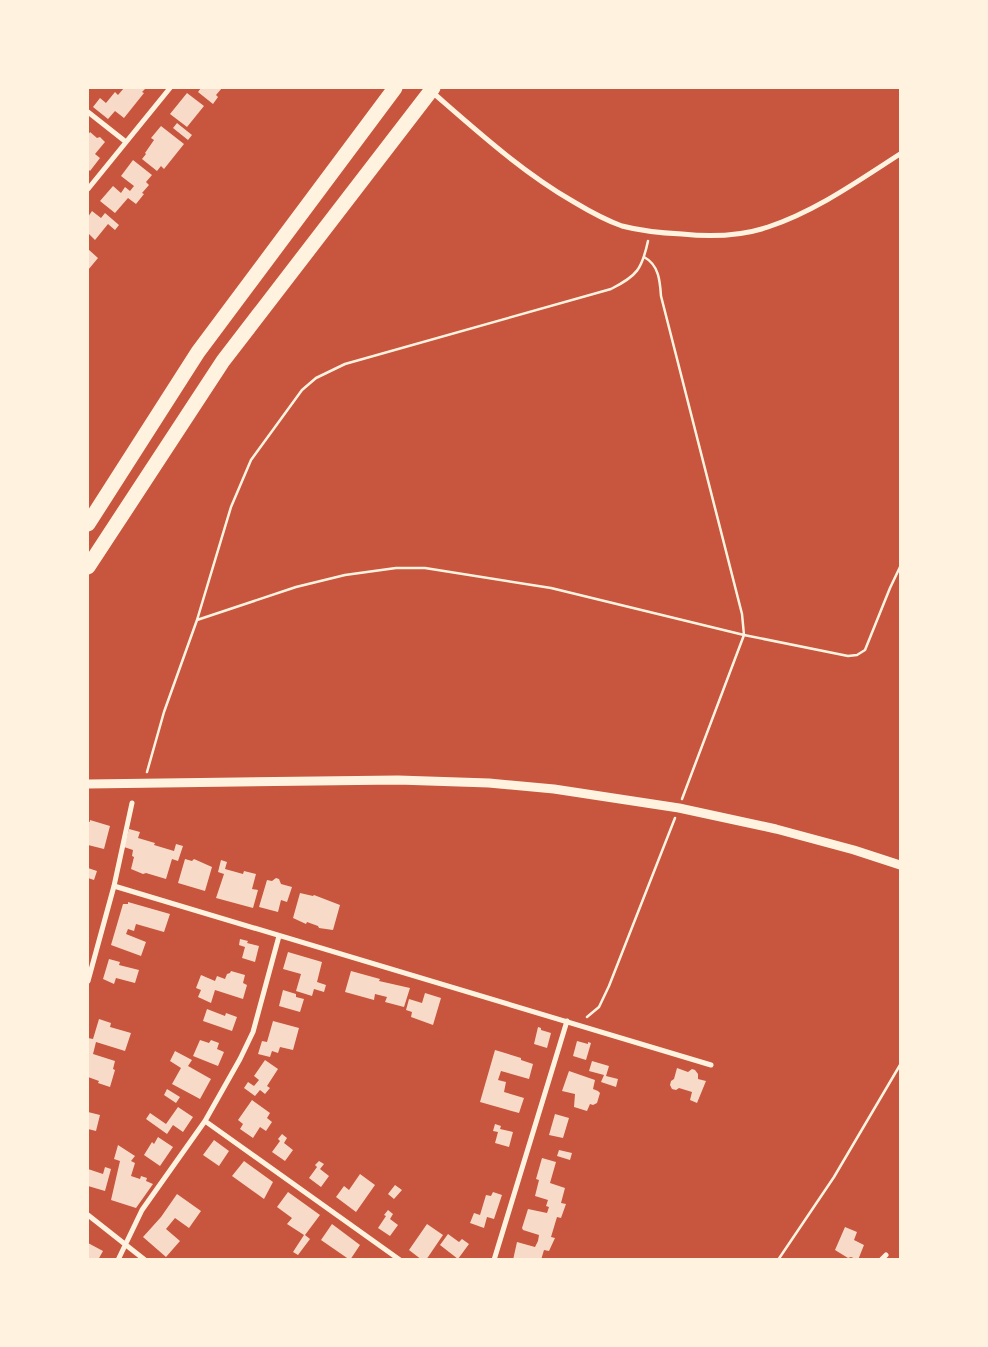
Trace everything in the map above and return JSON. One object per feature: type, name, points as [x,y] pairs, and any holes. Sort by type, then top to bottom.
[{"type":"highway","points":[[88,524],[198,352],[395,88]]},
{"type":"highway","points":[[88,567],[223,361],[432,88]]},
{"type":"street","points":[[88,189],[170,88]]},
{"type":"street","points":[[427,88],[518,165],[554,191],[592,212],[621,225],[648,231],[699,236],[748,232],[768,227],[796,216],[824,201],[900,154]]},
{"type":"street","points":[[88,112],[126,142]]},
{"type":"street","points":[[88,784],[389,780],[489,783],[554,789],[679,808],[776,829],[854,850],[900,865]]},
{"type":"street","points":[[88,980],[114,886],[132,803]]},
{"type":"street","points":[[114,886],[711,1065]]},
{"type":"street","points":[[118,1260],[142,1210],[205,1121],[240,1060],[253,1032],[280,936]]},
{"type":"street","points":[[494,1260],[567,1021]]},
{"type":"street","points":[[205,1121],[400,1260]]},
{"type":"street","points":[[88,1215],[126,1243],[145,1260]]},
{"type":"street","points":[[881,1260],[886,1255]]},
{"type":"path","points":[[145,783],[150,758],[164,712],[197,620],[231,507],[251,460],[302,390],[316,378],[365,357],[611,289],[628,280],[638,269],[644,257],[648,231]]},
{"type":"path","points":[[577,1024],[590,1016],[599,1006],[609,986],[744,635],[742,614],[661,296],[660,279],[654,264],[644,257]]},
{"type":"path","points":[[197,620],[296,587],[345,575],[396,568],[426,568],[551,588],[744,635],[848,656],[857,656],[865,650],[870,641],[900,567]]},
{"type":"path","points":[[778,1260],[834,1178],[900,1065]]},
{"type":"building","points":[[124,88],[146,88],[124,118],[115,111],[108,119],[93,107],[100,98],[106,103],[115,92],[118,95]]},
{"type":"building","points":[[201,88],[222,88],[216,95],[218,97],[213,104],[198,92]]},
{"type":"building","points":[[187,93],[204,106],[187,127],[170,114]]},
{"type":"building","points":[[177,123],[192,135],[188,140],[173,128]]},
{"type":"building","points":[[161,126],[184,144],[164,169],[161,166],[157,171],[142,159],[154,140],[151,138]]},
{"type":"building","points":[[90,132],[105,142],[95,154],[100,158],[90,171],[88,169],[88,135]]},
{"type":"building","points":[[133,160],[152,175],[146,182],[149,185],[136,204],[128,198],[115,213],[100,201],[113,186],[121,193],[125,187],[130,191],[134,186],[121,176]]},
{"type":"building","points":[[92,211],[101,218],[105,213],[119,225],[115,230],[108,224],[95,240],[88,233],[88,217]]},
{"type":"building","points":[[88,249],[98,258],[88,270]]},
{"type":"building","points":[[90,820],[110,826],[104,849],[88,845],[88,821],[90,822]]},
{"type":"building","points":[[129,829],[140,832],[138,838],[155,843],[154,845],[174,851],[176,844],[183,846],[178,861],[172,859],[166,879],[146,873],[143,874],[131,869],[134,857],[132,856],[133,850],[124,847]]},
{"type":"building","points":[[185,859],[192,861],[194,859],[212,867],[205,891],[178,883]]},
{"type":"building","points":[[221,860],[227,862],[225,869],[243,874],[244,871],[256,874],[252,889],[258,890],[253,908],[216,898],[224,874],[218,872]]},
{"type":"building","points":[[88,868],[97,871],[94,880],[88,878]]},
{"type":"building","points":[[276,878],[279,879],[281,884],[292,887],[287,902],[281,900],[278,912],[259,907],[267,880],[272,881]]},
{"type":"building","points":[[300,893],[314,895],[340,905],[333,930],[319,928],[318,926],[307,922],[306,924],[293,918]]},
{"type":"building","points":[[128,902],[170,914],[164,932],[136,924],[134,931],[128,929],[126,934],[146,942],[141,956],[111,945],[123,904],[128,904]]},
{"type":"building","points":[[240,939],[259,946],[255,962],[242,958],[245,947],[239,945]]},
{"type":"building","points":[[288,952],[322,962],[317,982],[326,985],[324,992],[314,989],[312,996],[296,991],[301,974],[283,969]]},
{"type":"building","points":[[109,959],[120,962],[119,965],[139,970],[135,983],[116,978],[114,984],[103,979]]},
{"type":"building","points":[[231,971],[245,975],[243,983],[247,985],[243,999],[215,990],[211,1003],[198,997],[201,990],[196,988],[201,975],[215,981],[217,976],[225,979]]},
{"type":"building","points":[[351,971],[380,979],[379,981],[410,988],[404,1007],[385,1002],[387,997],[375,994],[374,1000],[345,992]]},
{"type":"building","points":[[283,990],[304,999],[300,1012],[279,1006]]},
{"type":"building","points":[[425,993],[441,998],[433,1025],[411,1017],[412,1012],[406,1010],[409,999],[422,1003]]},
{"type":"building","points":[[207,1009],[225,1016],[226,1013],[237,1017],[232,1031],[203,1021]]},
{"type":"building","points":[[99,1019],[111,1023],[110,1027],[131,1033],[125,1051],[96,1042],[93,1054],[115,1061],[113,1069],[115,1070],[110,1087],[88,1077],[88,1038],[93,1039]]},
{"type":"building","points":[[273,1021],[299,1028],[293,1050],[280,1047],[278,1053],[272,1051],[270,1057],[258,1054],[262,1041],[267,1042]]},
{"type":"building","points":[[538,1027],[551,1033],[547,1048],[534,1044]]},
{"type":"building","points":[[200,1040],[209,1043],[211,1040],[219,1043],[217,1049],[224,1052],[218,1066],[193,1056]]},
{"type":"building","points":[[577,1041],[591,1043],[586,1060],[573,1056]]},
{"type":"building","points":[[495,1050],[533,1064],[529,1079],[501,1071],[498,1080],[506,1082],[504,1092],[524,1098],[519,1113],[480,1102]]},
{"type":"building","points":[[175,1051],[192,1060],[188,1066],[211,1079],[200,1099],[172,1084],[181,1068],[170,1061]]},
{"type":"building","points":[[265,1060],[278,1069],[267,1086],[270,1088],[265,1094],[260,1090],[255,1096],[244,1088],[248,1082],[254,1086],[259,1080],[254,1076]]},
{"type":"building","points":[[592,1061],[609,1066],[606,1076],[618,1079],[616,1087],[601,1082],[604,1075],[589,1071]]},
{"type":"building","points":[[677,1068],[688,1072],[692,1069],[695,1070],[698,1074],[698,1079],[706,1081],[697,1103],[690,1100],[692,1092],[679,1088],[676,1090],[672,1089],[670,1085]]},
{"type":"building","points":[[569,1071],[595,1080],[593,1089],[600,1093],[597,1103],[590,1104],[587,1111],[574,1107],[575,1094],[562,1091]]},
{"type":"building","points":[[167,1089],[180,1097],[176,1103],[164,1095]]},
{"type":"building","points":[[252,1100],[270,1113],[267,1118],[272,1122],[266,1131],[260,1127],[253,1138],[240,1129],[243,1124],[238,1120]]},
{"type":"building","points":[[178,1107],[193,1117],[183,1132],[173,1125],[167,1134],[146,1119],[150,1113],[166,1124]]},
{"type":"building","points":[[88,1112],[100,1115],[96,1131],[88,1129]]},
{"type":"building","points":[[555,1114],[569,1118],[563,1138],[549,1135]]},
{"type":"building","points":[[495,1124],[501,1126],[500,1129],[513,1132],[509,1147],[495,1143],[498,1132],[493,1131]]},
{"type":"building","points":[[282,1134],[287,1138],[284,1143],[293,1150],[285,1161],[272,1152],[280,1141],[278,1139]]},
{"type":"building","points":[[158,1137],[173,1147],[160,1166],[144,1155],[152,1142],[154,1144]]},
{"type":"building","points":[[214,1140],[229,1151],[219,1166],[203,1155]]},
{"type":"building","points":[[118,1145],[135,1156],[131,1161],[135,1163],[131,1176],[140,1179],[141,1176],[147,1178],[146,1181],[153,1184],[136,1208],[111,1200],[120,1161],[114,1159]]},
{"type":"building","points":[[559,1150],[572,1153],[570,1160],[557,1156]]},
{"type":"building","points":[[542,1158],[556,1162],[550,1183],[565,1188],[561,1203],[566,1204],[561,1218],[557,1217],[551,1237],[555,1238],[549,1251],[544,1250],[541,1260],[513,1260],[517,1242],[535,1247],[538,1241],[539,1235],[522,1228],[528,1209],[547,1213],[549,1207],[546,1206],[548,1200],[535,1196],[539,1180],[536,1179]]},
{"type":"building","points":[[244,1161],[273,1182],[264,1199],[232,1176]]},
{"type":"building","points":[[319,1161],[324,1164],[320,1169],[329,1176],[321,1187],[309,1178]]},
{"type":"building","points":[[105,1167],[111,1169],[105,1191],[88,1186],[88,1169],[103,1174]]},
{"type":"building","points":[[360,1174],[375,1185],[356,1212],[336,1197],[344,1186],[349,1190]]},
{"type":"building","points":[[395,1185],[402,1190],[394,1199],[388,1194]]},
{"type":"building","points":[[288,1192],[320,1215],[305,1235],[310,1239],[298,1255],[293,1252],[304,1235],[287,1224],[292,1218],[277,1207]]},
{"type":"building","points":[[493,1192],[502,1195],[494,1219],[487,1217],[484,1228],[470,1223],[474,1213],[480,1215],[486,1195],[491,1196]]},
{"type":"building","points":[[177,1194],[201,1211],[189,1228],[175,1218],[166,1229],[180,1241],[166,1257],[143,1237],[161,1217]]},
{"type":"building","points":[[388,1210],[393,1214],[390,1219],[398,1225],[390,1236],[378,1228]]},
{"type":"building","points":[[332,1224],[360,1245],[350,1260],[321,1240]]},
{"type":"building","points":[[427,1224],[443,1235],[426,1260],[422,1260],[409,1250]]},
{"type":"building","points":[[845,1227],[857,1232],[854,1240],[864,1245],[858,1260],[851,1257],[848,1258],[835,1250]]},
{"type":"building","points":[[448,1234],[459,1242],[462,1239],[469,1244],[458,1259],[440,1245]]},
{"type":"building","points":[[88,1243],[103,1251],[98,1260],[88,1260]]}]
